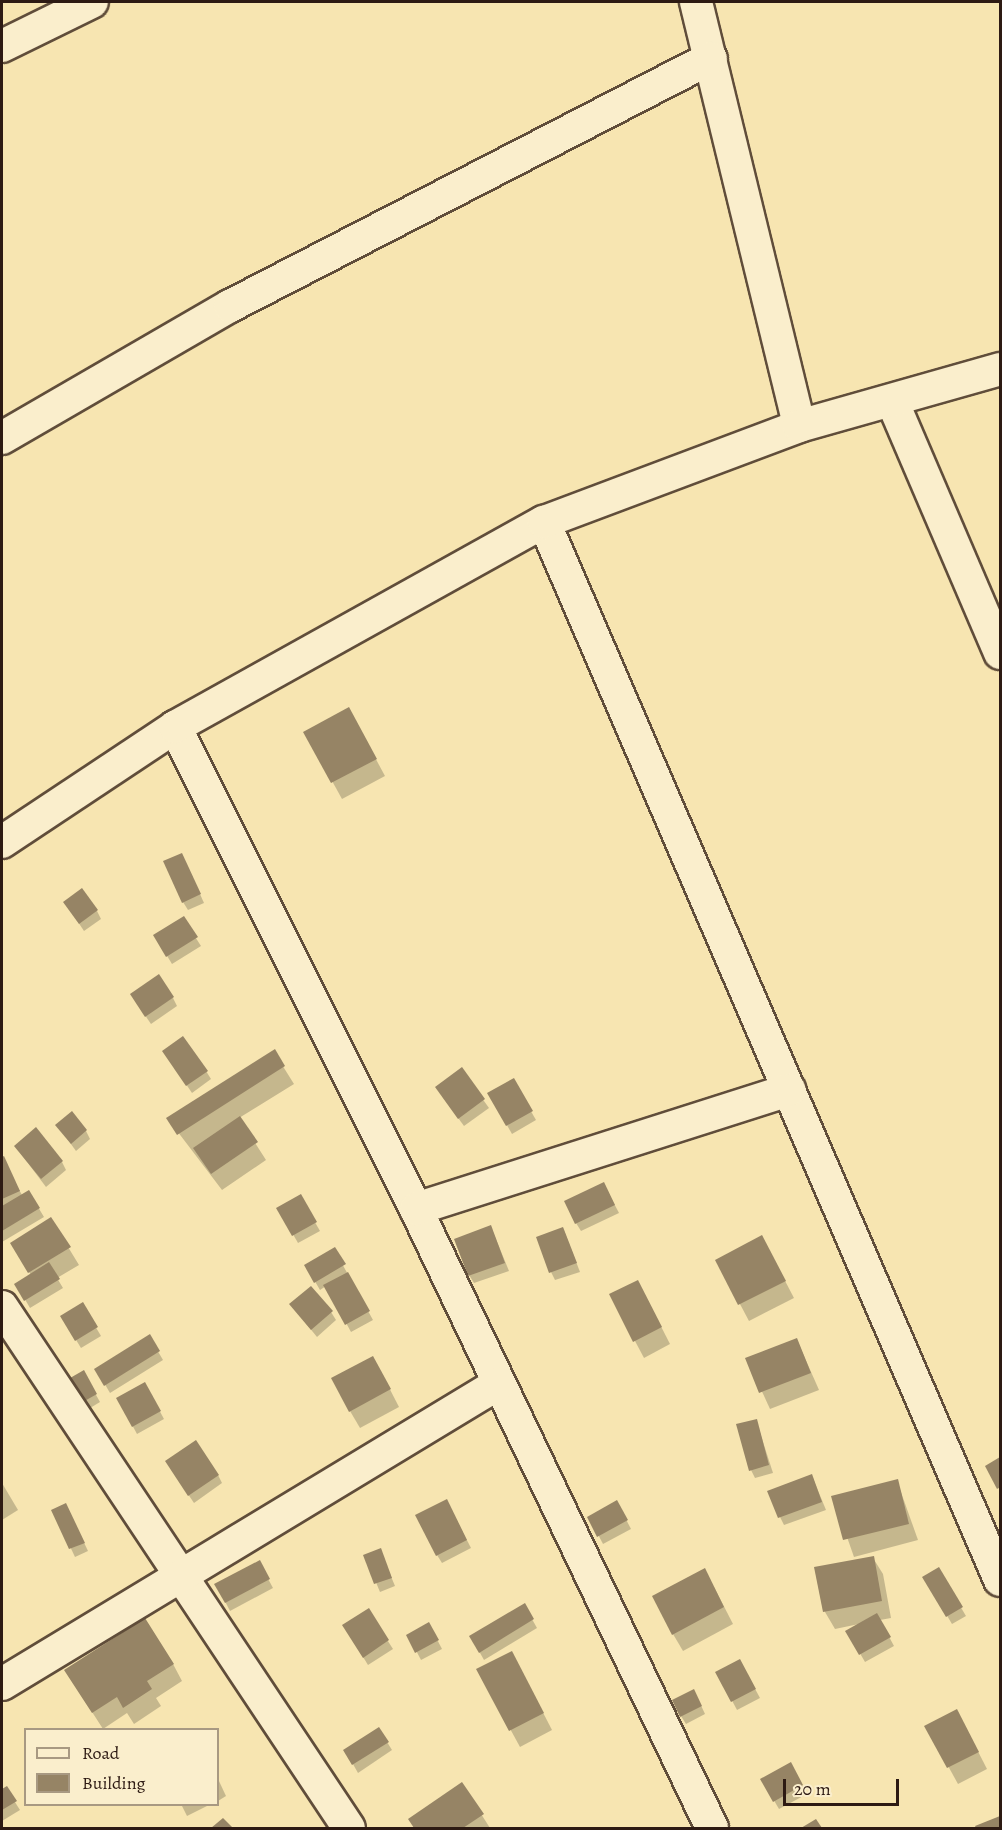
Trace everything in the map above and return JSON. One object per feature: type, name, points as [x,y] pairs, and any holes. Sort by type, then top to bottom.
[{"type":"street","points":[[2,45],[92,2]]},
{"type":"street","points":[[696,2],[799,426]]},
{"type":"street","points":[[2,438],[230,306],[711,58]]},
{"type":"street","points":[[2,842],[174,727],[544,522],[799,426],[894,403],[1000,369]]},
{"type":"street","points":[[894,403],[1000,653]]},
{"type":"street","points":[[544,522],[1000,1580]]},
{"type":"street","points":[[174,727],[416,1209],[712,1828]]},
{"type":"street","points":[[416,1209],[790,1090]]},
{"type":"street","points":[[2,1307],[349,1828]]},
{"type":"street","points":[[2,1684],[498,1384]]},
{"type":"building","points":[[349,707],[377,759],[331,783],[303,732]]},
{"type":"building","points":[[182,853],[201,894],[182,903],[163,861]]},
{"type":"building","points":[[82,888],[98,910],[79,924],[63,902]]},
{"type":"building","points":[[184,916],[198,937],[166,957],[153,935]]},
{"type":"building","points":[[159,974],[174,997],[145,1017],[130,994]]},
{"type":"building","points":[[183,1036],[208,1071],[186,1086],[162,1051]]},
{"type":"building","points":[[275,1049],[285,1066],[177,1135],[166,1118]]},
{"type":"building","points":[[462,1067],[485,1099],[458,1119],[435,1087]]},
{"type":"building","points":[[514,1078],[533,1111],[506,1126],[487,1093]]},
{"type":"building","points":[[72,1111],[87,1130],[71,1144],[55,1125]]},
{"type":"building","points":[[240,1116],[258,1142],[211,1174],[193,1148]]},
{"type":"building","points":[[36,1127],[63,1161],[41,1179],[14,1146]]},
{"type":"building","points":[[4,1156],[20,1191],[2,1199],[2,1157]]},
{"type":"building","points":[[604,1182],[615,1205],[575,1224],[564,1201]]},
{"type":"building","points":[[29,1190],[40,1208],[2,1231],[2,1206]]},
{"type":"building","points":[[301,1194],[317,1222],[292,1236],[276,1208]]},
{"type":"building","points":[[51,1217],[71,1247],[28,1273],[10,1243]]},
{"type":"building","points":[[491,1225],[505,1263],[468,1276],[454,1239]]},
{"type":"building","points":[[563,1227],[577,1263],[549,1273],[536,1237]]},
{"type":"building","points":[[762,1235],[786,1281],[738,1305],[715,1260]]},
{"type":"building","points":[[335,1247],[346,1264],[314,1283],[304,1265]]},
{"type":"building","points":[[49,1262],[60,1279],[24,1301],[14,1284]]},
{"type":"building","points":[[348,1272],[370,1311],[345,1325],[323,1285]]},
{"type":"building","points":[[638,1280],[662,1327],[633,1342],[609,1294]]},
{"type":"building","points":[[311,1286],[333,1311],[311,1330],[289,1304]]},
{"type":"building","points":[[83,1302],[98,1327],[75,1341],[60,1316]]},
{"type":"building","points":[[150,1334],[160,1351],[104,1386],[94,1369]]},
{"type":"building","points":[[797,1338],[811,1373],[759,1393],[745,1358]]},
{"type":"building","points":[[373,1356],[391,1389],[349,1412],[331,1378]]},
{"type":"building","points":[[84,1370],[97,1394],[72,1408],[58,1385]]},
{"type":"building","points":[[145,1382],[161,1411],[132,1427],[116,1398]]},
{"type":"building","points":[[757,1419],[769,1465],[749,1471],[736,1424]]},
{"type":"building","points":[[196,1440],[219,1475],[188,1496],[165,1461]]},
{"type":"building","points":[[1000,1457],[1000,1487],[997,1489],[985,1466]]},
{"type":"building","points":[[812,1474],[822,1502],[778,1518],[767,1491]]},
{"type":"building","points":[[898,1479],[909,1524],[843,1540],[831,1496]]},
{"type":"building","points":[[447,1499],[467,1540],[436,1556],[415,1515]]},
{"type":"building","points":[[617,1500],[628,1520],[597,1537],[587,1517]]},
{"type":"building","points":[[66,1503],[85,1543],[69,1549],[51,1510]]},
{"type":"building","points":[[381,1548],[392,1578],[374,1584],[363,1555]]},
{"type":"building","points":[[874,1556],[882,1601],[823,1612],[814,1567]]},
{"type":"building","points":[[260,1560],[270,1579],[225,1603],[214,1584]]},
{"type":"building","points":[[939,1567],[963,1607],[946,1617],[922,1577]]},
{"type":"building","points":[[705,1568],[724,1607],[672,1635],[652,1596]]},
{"type":"building","points":[[525,1603],[534,1619],[479,1653],[469,1636]]},
{"type":"building","points":[[369,1608],[389,1640],[363,1658],[342,1625]]},
{"type":"building","points":[[877,1613],[891,1637],[859,1655],[845,1631]]},
{"type":"building","points":[[145,1618],[174,1664],[147,1681],[152,1689],[123,1708],[117,1697],[92,1713],[64,1670]]},
{"type":"building","points":[[429,1622],[439,1640],[415,1653],[406,1635]]},
{"type":"building","points":[[512,1651],[544,1713],[509,1731],[476,1669]]},
{"type":"building","points":[[740,1659],[756,1689],[731,1702],[715,1672]]},
{"type":"building","points":[[694,1689],[702,1706],[680,1717],[672,1700]]},
{"type":"building","points":[[957,1709],[979,1752],[947,1768],[924,1726]]},
{"type":"building","points":[[379,1727],[389,1742],[352,1765],[343,1750]]},
{"type":"building","points":[[791,1762],[803,1785],[773,1802],[760,1779]]},
{"type":"building","points":[[462,1782],[484,1814],[463,1828],[414,1828],[408,1819]]},
{"type":"building","points":[[7,1786],[17,1801],[2,1810],[2,1789]]},
{"type":"building","points":[[1000,1816],[1000,1828],[976,1828],[975,1826]]},
{"type":"building","points":[[223,1818],[233,1828],[211,1828]]},
{"type":"building","points":[[816,1819],[822,1828],[801,1828]]}]
